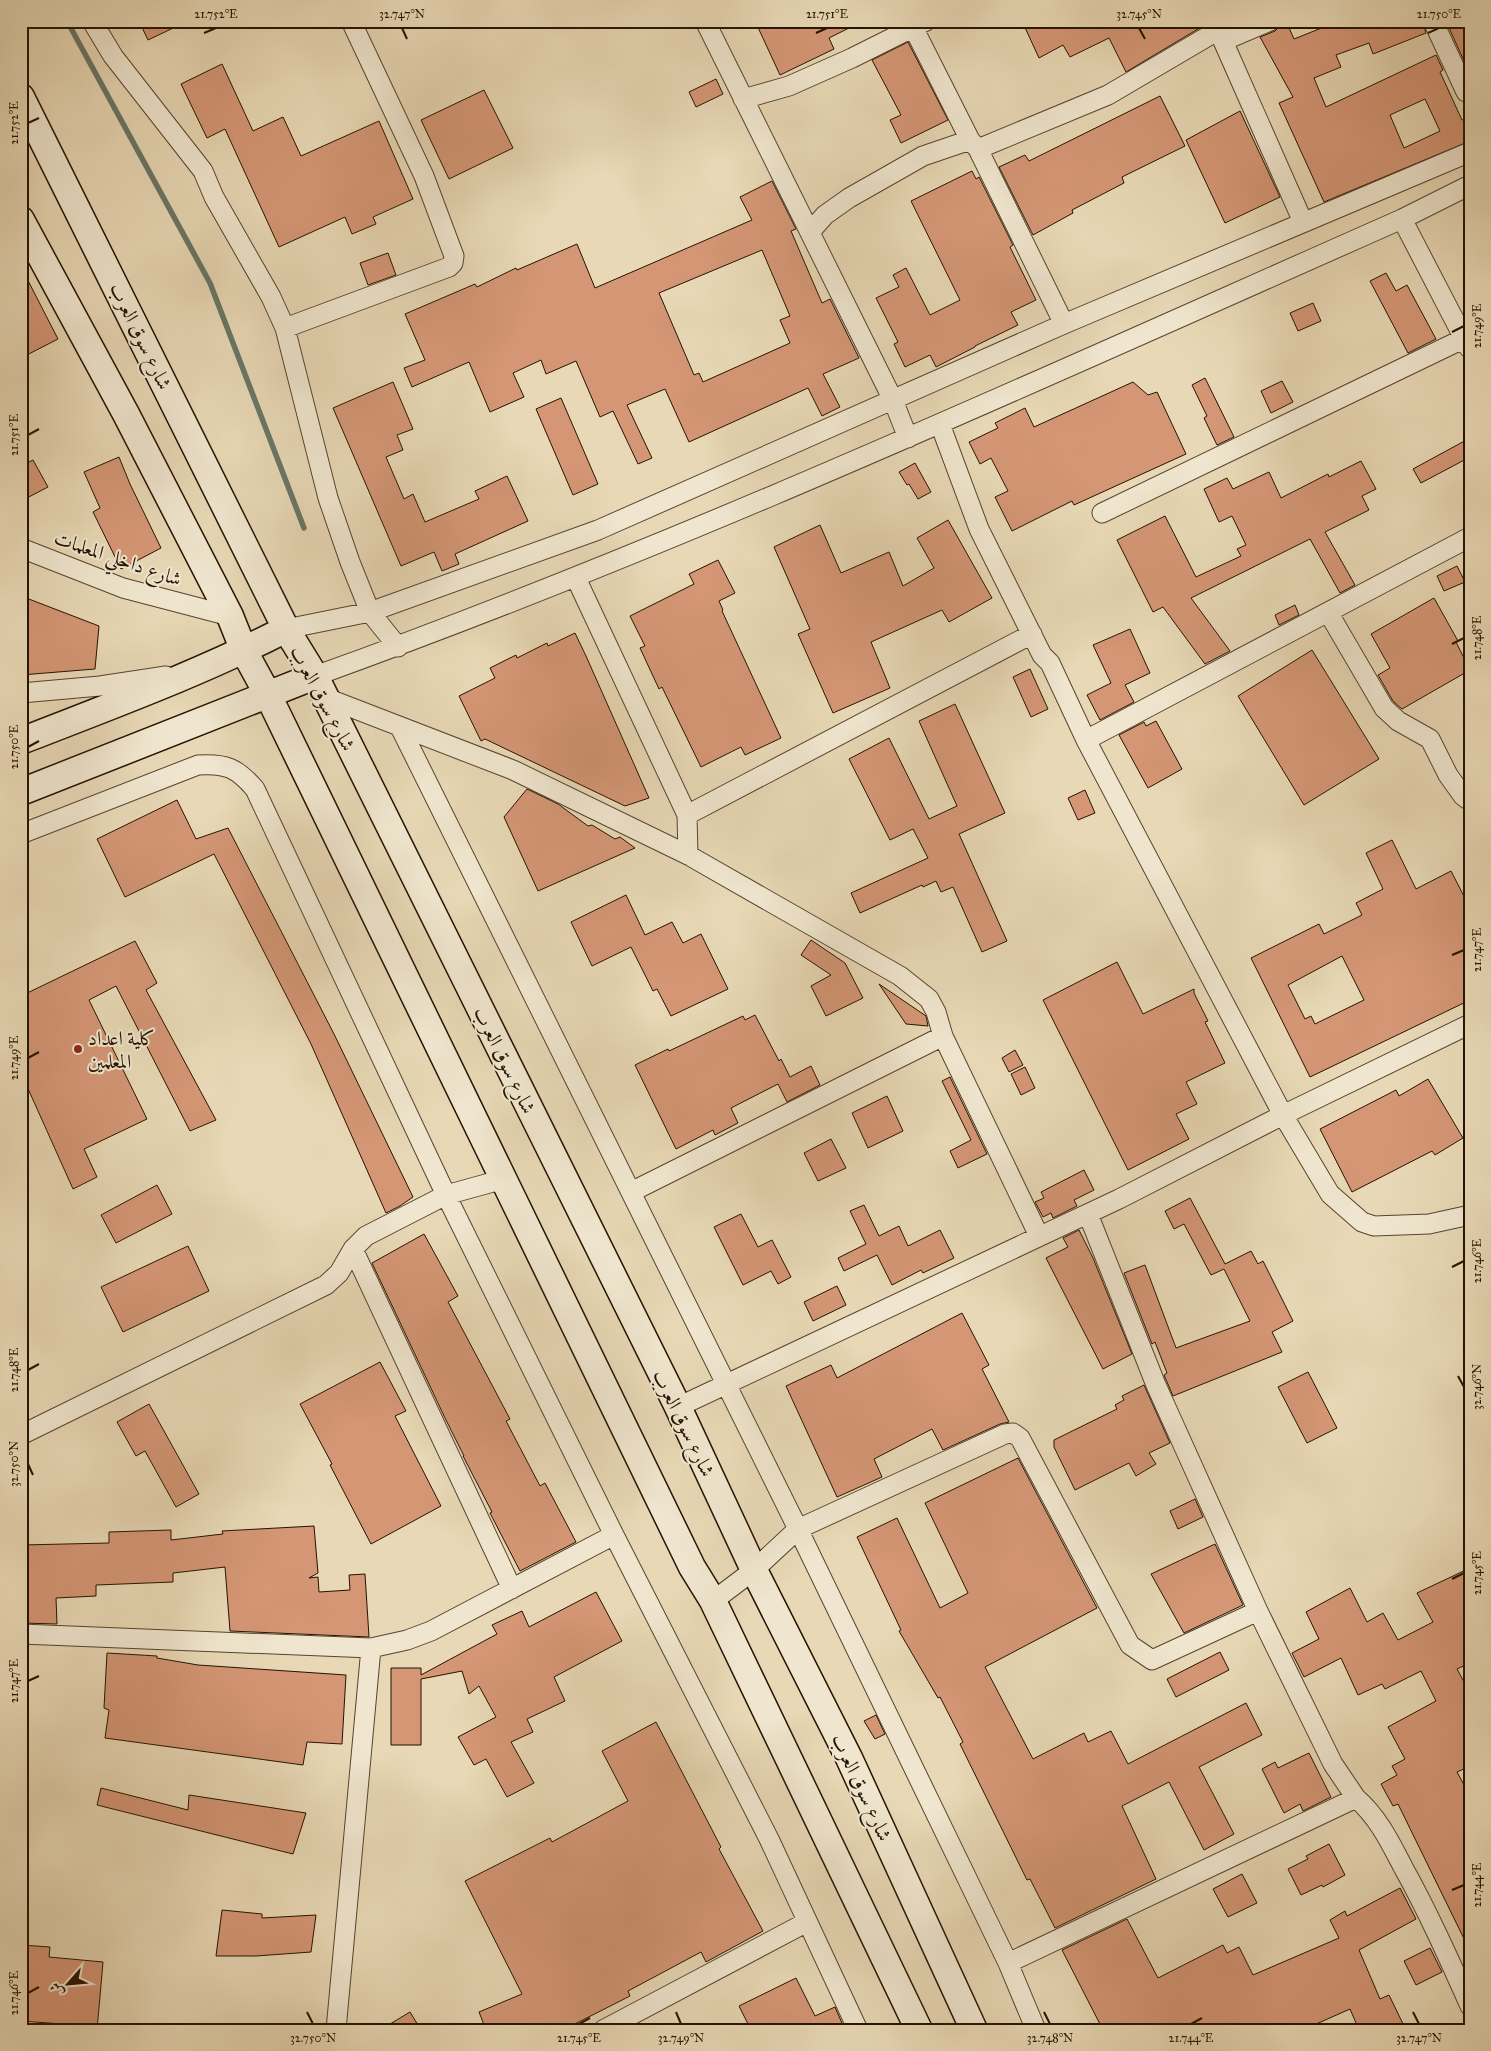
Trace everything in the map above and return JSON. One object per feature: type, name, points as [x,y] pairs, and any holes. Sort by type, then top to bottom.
[{"type":"main road","name":"شارع سوق العرب","points":[[21,97],[286,629],[319,687],[678,1408],[754,1570],[849,1758],[974,2030]]},
{"type":"main road","points":[[21,220],[126,414],[230,616],[244,651],[268,696],[688,1558],[712,1601],[919,2030]]},
{"type":"main road","points":[[21,741],[200,671],[286,629]]},
{"type":"main road","points":[[21,792],[268,696],[319,687]]},
{"type":"street","points":[[92,21],[113,56],[203,171],[214,197],[271,297],[285,328],[328,498],[350,562],[370,612],[398,646]]},
{"type":"street","points":[[285,328],[449,267],[453,263],[454,256],[424,176],[351,21]]},
{"type":"street","points":[[705,21],[893,400],[908,438]]},
{"type":"street","points":[[810,232],[825,215],[849,198],[923,156],[974,144],[1108,95],[1221,30],[1270,21]]},
{"type":"street","points":[[1433,21],[1468,94]]},
{"type":"street","points":[[743,98],[789,86],[916,23],[1064,324]]},
{"type":"street","points":[[1221,30],[1303,222]]},
{"type":"street","points":[[286,629],[370,612],[598,530],[1064,324],[1470,152]]},
{"type":"street","points":[[319,687],[398,646],[576,578],[908,438],[1402,219],[1470,185]]},
{"type":"street","points":[[1102,513],[1467,344],[1402,219]]},
{"type":"street","points":[[940,424],[979,529],[1042,655],[1050,664],[1086,740],[1283,1115],[1330,1194],[1362,1222],[1374,1226],[1429,1224],[1470,1215]]},
{"type":"street","points":[[1086,740],[1470,538]]},
{"type":"street","name":"شارع داخلي المعلمات","points":[[21,548],[123,588],[230,616]]},
{"type":"street","points":[[576,578],[687,815],[688,855]]},
{"type":"street","points":[[1328,612],[1384,708],[1398,721],[1430,739],[1448,775],[1463,796],[1470,801]]},
{"type":"street","points":[[687,815],[1032,634]]},
{"type":"street","points":[[21,693],[100,686],[200,671]]},
{"type":"street","points":[[319,687],[400,727],[513,770],[688,855],[900,976],[929,999],[936,1012],[943,1036],[1039,1236]]},
{"type":"street","points":[[400,727],[798,1529],[1008,1963],[1036,2030]]},
{"type":"street","points":[[21,834],[198,765],[214,764],[230,767],[244,776],[255,789],[446,1195],[614,1535],[769,1839],[858,2030]]},
{"type":"street","points":[[678,1408],[725,1384],[1088,1214],[1283,1115],[1470,1024]]},
{"type":"street","points":[[631,1192],[943,1036]]},
{"type":"street","points":[[21,1435],[326,1284],[339,1273],[353,1249],[366,1236],[446,1195],[504,1179]]},
{"type":"street","points":[[1088,1214],[1156,1385],[1258,1611],[1333,1764],[1356,1798],[1376,1818],[1429,1914],[1470,2006]]},
{"type":"street","points":[[353,1249],[512,1589]]},
{"type":"street","points":[[712,1601],[754,1570],[798,1529],[1005,1434],[1013,1433],[1020,1438],[1130,1645],[1139,1652],[1152,1660],[1258,1611]]},
{"type":"street","points":[[21,1634],[372,1648],[416,1636],[512,1589],[614,1535]]},
{"type":"street","points":[[336,2030],[372,1648]]},
{"type":"street","points":[[1008,1963],[1356,1798]]},
{"type":"street","points":[[603,2030],[808,1922]]},
{"type":"building","points":[[139,21],[188,21],[148,40]]},
{"type":"building","points":[[755,21],[863,21],[829,38],[834,49],[780,75]]},
{"type":"building","points":[[1022,21],[1201,21],[1203,26],[1126,72],[1109,38],[1070,57],[1063,45],[1039,58]]},
{"type":"building","points":[[1281,21],[1286,21],[1294,39],[1329,25],[1328,21],[1422,21],[1426,33],[1373,54],[1369,43],[1336,55],[1341,67],[1314,78],[1326,107],[1436,55],[1443,70],[1440,72],[1462,120],[1470,117],[1470,141],[1324,202],[1279,103],[1293,97],[1260,37],[1275,31]],"holes":[[[1425,99],[1440,131],[1404,148],[1390,115]]]},
{"type":"building","points":[[1446,21],[1470,21],[1470,59],[1464,61]]},
{"type":"building","points":[[908,42],[948,120],[901,143],[890,120],[901,115],[872,60]]},
{"type":"building","points":[[222,64],[253,131],[283,117],[301,156],[379,121],[413,199],[373,217],[376,224],[352,234],[345,217],[279,247],[225,129],[207,138],[181,84]]},
{"type":"building","points":[[716,79],[723,94],[696,107],[689,92]]},
{"type":"building","points":[[484,90],[513,148],[449,179],[421,120]]},
{"type":"building","points":[[1160,96],[1185,146],[1122,177],[1124,183],[1072,210],[1073,213],[1033,235],[999,167],[1025,155],[1029,161]]},
{"type":"building","points":[[1240,111],[1280,197],[1225,223],[1186,140]]},
{"type":"building","points":[[972,171],[976,179],[979,177],[1013,245],[1010,247],[1036,300],[1011,312],[1018,325],[936,367],[930,355],[905,367],[894,344],[898,342],[876,298],[899,287],[893,275],[906,268],[930,315],[960,300],[911,201]]},
{"type":"building","points":[[772,181],[796,229],[791,231],[822,303],[830,299],[859,358],[823,374],[840,407],[822,416],[808,388],[689,442],[665,389],[627,405],[652,458],[638,464],[613,411],[600,417],[576,361],[546,374],[541,360],[513,373],[524,397],[490,412],[469,362],[412,387],[404,368],[425,360],[405,314],[475,284],[477,287],[516,268],[517,270],[577,244],[595,288],[752,220],[740,197]],"holes":[[[762,250],[790,316],[780,320],[790,343],[703,382],[699,373],[694,375],[659,293]]]},
{"type":"building","points":[[388,253],[396,275],[368,285],[360,263]]},
{"type":"building","points":[[21,267],[58,339],[21,358]]},
{"type":"building","points":[[1386,273],[1396,291],[1407,285],[1436,339],[1408,353],[1370,281]]},
{"type":"building","points":[[1313,303],[1321,321],[1298,331],[1290,313]]},
{"type":"building","points":[[1205,378],[1234,437],[1217,445],[1204,418],[1207,416],[1192,385]]},
{"type":"building","points":[[1282,381],[1293,402],[1271,413],[1261,391]]},
{"type":"building","points":[[393,382],[413,429],[397,435],[403,450],[386,457],[404,499],[413,494],[425,522],[479,499],[475,491],[507,476],[528,521],[455,554],[459,564],[442,571],[434,552],[401,566],[333,408]]},
{"type":"building","points":[[1133,382],[1148,395],[1157,392],[1186,454],[1074,505],[1072,501],[1012,531],[995,497],[1008,491],[991,458],[980,464],[969,442],[998,428],[995,423],[1025,408],[1034,427]]},
{"type":"building","points":[[561,398],[598,484],[573,495],[536,409]]},
{"type":"building","points":[[1470,438],[1470,457],[1421,483],[1413,469]]},
{"type":"building","points":[[119,457],[161,548],[121,569],[93,512],[100,508],[84,472]]},
{"type":"building","points":[[33,460],[48,487],[21,501],[21,466]]},
{"type":"building","points":[[1361,461],[1376,489],[1362,496],[1369,510],[1325,532],[1355,585],[1340,593],[1310,539],[1191,598],[1230,651],[1205,664],[1163,607],[1153,612],[1117,540],[1165,516],[1196,577],[1241,556],[1237,549],[1246,545],[1232,516],[1219,522],[1204,489],[1227,478],[1233,489],[1269,472],[1281,498],[1328,474],[1329,477]]},
{"type":"building","points":[[915,463],[931,492],[918,499],[899,472]]},
{"type":"building","points":[[948,520],[992,598],[949,622],[942,610],[871,642],[890,688],[833,713],[798,634],[810,629],[774,547],[820,525],[841,573],[889,552],[903,586],[934,568],[917,538]]},
{"type":"building","points":[[718,560],[735,593],[719,601],[722,611],[781,738],[745,755],[741,747],[701,767],[662,687],[659,689],[640,648],[645,646],[630,616],[694,584],[689,574]]},
{"type":"building","points":[[1457,566],[1465,582],[1444,591],[1437,576]]},
{"type":"building","points":[[21,596],[99,626],[95,669],[21,675]]},
{"type":"building","points":[[1434,598],[1458,641],[1456,642],[1470,670],[1402,709],[1393,701],[1378,675],[1390,668],[1371,634]]},
{"type":"building","points":[[1295,605],[1299,615],[1279,625],[1275,615]]},
{"type":"building","points":[[1130,629],[1150,673],[1125,685],[1134,702],[1100,720],[1087,695],[1111,683],[1093,645]]},
{"type":"building","points":[[575,633],[649,798],[625,806],[485,739],[481,741],[459,696],[495,678],[490,668],[516,655],[517,658],[547,643],[548,646]]},
{"type":"building","points":[[1312,650],[1379,759],[1304,805],[1238,696]]},
{"type":"building","points":[[1030,669],[1048,709],[1031,717],[1013,677]]},
{"type":"building","points":[[955,704],[1005,813],[959,834],[1007,941],[982,952],[953,887],[941,892],[936,881],[923,887],[922,885],[860,913],[851,893],[928,858],[913,829],[890,840],[849,759],[889,738],[929,819],[957,806],[919,721]]},
{"type":"building","points":[[1156,721],[1182,769],[1148,788],[1119,735],[1144,722],[1146,726]]},
{"type":"building","points":[[527,789],[558,804],[588,826],[592,825],[615,839],[620,837],[635,848],[538,891],[504,817]]},
{"type":"building","points":[[1085,790],[1095,813],[1078,820],[1068,798]]},
{"type":"building","points":[[177,800],[196,839],[228,828],[334,1034],[413,1197],[400,1206],[386,1213],[311,1044],[214,854],[125,897],[97,839]]},
{"type":"building","points":[[1392,840],[1416,889],[1451,871],[1470,908],[1470,1000],[1310,1077],[1251,958],[1319,924],[1324,934],[1362,915],[1356,903],[1383,889],[1366,853]],"holes":[[[1342,956],[1364,1000],[1315,1024],[1311,1016],[1305,1019],[1288,985]]]},
{"type":"building","points":[[626,895],[645,935],[672,922],[683,943],[701,934],[728,989],[671,1016],[657,989],[653,991],[631,947],[592,966],[571,922]]},
{"type":"building","points":[[811,940],[845,963],[863,998],[826,1016],[811,986],[831,975],[801,955]]},
{"type":"building","points":[[135,941],[157,983],[146,990],[216,1120],[190,1131],[116,986],[89,1000],[147,1119],[84,1149],[97,1177],[73,1189],[21,1073],[21,996]]},
{"type":"building","points":[[1117,962],[1143,1014],[1194,989],[1194,993],[1208,1021],[1205,1022],[1225,1063],[1186,1082],[1197,1104],[1176,1114],[1189,1139],[1128,1170],[1043,1000]]},
{"type":"building","points":[[879,984],[926,1016],[928,1026],[906,1024]]},
{"type":"building","points":[[755,1015],[779,1061],[781,1059],[790,1077],[811,1066],[820,1085],[787,1102],[778,1084],[731,1108],[738,1123],[715,1135],[713,1130],[676,1149],[635,1065],[743,1016],[745,1020]]},
{"type":"building","points":[[1015,1050],[1023,1065],[1009,1072],[1002,1058]]},
{"type":"building","points":[[1025,1067],[1035,1088],[1021,1095],[1011,1074]]},
{"type":"building","points":[[950,1077],[987,1154],[958,1168],[950,1151],[971,1140],[942,1081]]},
{"type":"building","points":[[1428,1079],[1463,1138],[1435,1155],[1432,1151],[1352,1192],[1320,1129],[1396,1090],[1399,1096]]},
{"type":"building","points":[[887,1096],[903,1131],[868,1148],[852,1113]]},
{"type":"building","points":[[831,1139],[846,1168],[818,1181],[804,1153]]},
{"type":"building","points":[[1084,1170],[1094,1190],[1074,1200],[1077,1206],[1053,1218],[1051,1213],[1043,1217],[1035,1202],[1044,1198],[1041,1192]]},
{"type":"building","points":[[157,1185],[172,1214],[116,1243],[101,1215]]},
{"type":"building","points":[[1190,1198],[1225,1264],[1251,1251],[1258,1264],[1263,1261],[1293,1321],[1272,1332],[1282,1352],[1173,1396],[1164,1375],[1167,1373],[1155,1342],[1152,1344],[1124,1273],[1145,1265],[1176,1348],[1250,1321],[1224,1269],[1211,1275],[1184,1224],[1174,1229],[1165,1211]]},
{"type":"building","points":[[864,1205],[879,1236],[899,1226],[908,1246],[940,1230],[954,1258],[923,1273],[921,1270],[892,1285],[877,1255],[844,1271],[838,1258],[866,1244],[850,1211]]},
{"type":"building","points":[[741,1214],[758,1247],[772,1240],[791,1277],[778,1284],[771,1271],[743,1285],[714,1227]]},
{"type":"building","points":[[1079,1230],[1093,1258],[1132,1354],[1103,1369],[1046,1258],[1068,1247],[1063,1238]]},
{"type":"building","points":[[424,1234],[458,1296],[448,1302],[510,1419],[506,1421],[540,1486],[545,1483],[576,1542],[520,1571],[490,1513],[492,1512],[463,1456],[372,1263]]},
{"type":"building","points":[[188,1246],[209,1291],[123,1332],[101,1287]]},
{"type":"building","points":[[837,1286],[846,1305],[813,1321],[804,1302]]},
{"type":"building","points":[[962,1313],[989,1365],[982,1369],[1009,1422],[1000,1424],[943,1450],[932,1429],[874,1459],[882,1477],[837,1497],[786,1386],[831,1365],[837,1378]]},
{"type":"building","points":[[380,1362],[406,1411],[395,1416],[441,1506],[371,1544],[300,1404]]},
{"type":"building","points":[[1308,1372],[1337,1428],[1307,1443],[1278,1387]]},
{"type":"building","points":[[1144,1385],[1170,1443],[1149,1453],[1156,1464],[1136,1476],[1129,1463],[1075,1490],[1054,1447],[1054,1440],[1117,1409],[1115,1405],[1124,1400],[1122,1396]]},
{"type":"building","points":[[149,1404],[199,1494],[176,1507],[145,1451],[136,1456],[117,1422]]},
{"type":"building","points":[[1018,1458],[1097,1608],[985,1667],[1033,1759],[1084,1733],[1088,1742],[1111,1731],[1128,1764],[1246,1703],[1262,1735],[1199,1767],[1234,1834],[1204,1850],[1169,1782],[1122,1806],[1156,1879],[1055,1928],[1030,1879],[1027,1880],[960,1744],[963,1742],[940,1697],[938,1698],[899,1631],[901,1630],[857,1537],[897,1518],[940,1608],[968,1593],[925,1503]]},
{"type":"building","points":[[1195,1499],[1203,1517],[1178,1529],[1170,1511]]},
{"type":"building","points":[[314,1526],[318,1573],[309,1578],[318,1577],[319,1592],[350,1590],[349,1575],[365,1574],[369,1637],[230,1631],[225,1567],[173,1573],[173,1582],[96,1585],[96,1596],[56,1598],[57,1624],[21,1623],[21,1545],[109,1543],[109,1532],[171,1530],[171,1540],[223,1534],[222,1531]]},
{"type":"building","points":[[1215,1544],[1243,1605],[1184,1633],[1151,1574]]},
{"type":"building","points":[[1470,1568],[1470,1663],[1457,1669],[1470,1693],[1470,1766],[1457,1772],[1470,1796],[1470,1951],[1398,1804],[1393,1806],[1381,1784],[1397,1775],[1392,1766],[1405,1759],[1388,1727],[1436,1701],[1421,1671],[1385,1689],[1382,1684],[1358,1695],[1341,1658],[1304,1677],[1292,1653],[1319,1639],[1306,1612],[1350,1588],[1367,1622],[1383,1613],[1398,1640],[1433,1622],[1417,1593]]},
{"type":"building","points":[[596,1592],[622,1641],[554,1677],[565,1701],[527,1719],[533,1732],[511,1742],[534,1783],[507,1797],[486,1759],[474,1765],[458,1737],[496,1717],[479,1686],[469,1694],[462,1671],[421,1679],[421,1745],[391,1745],[391,1668],[421,1668],[421,1675],[497,1634],[492,1625],[522,1611],[529,1627]]},
{"type":"building","points":[[1220,1652],[1229,1670],[1176,1697],[1167,1679]]},
{"type":"building","points":[[107,1653],[157,1656],[157,1658],[198,1665],[346,1675],[342,1744],[307,1742],[303,1765],[105,1738],[109,1710],[104,1708]]},
{"type":"building","points":[[876,1715],[885,1734],[875,1739],[864,1721]]},
{"type":"building","points":[[656,1722],[721,1847],[719,1849],[763,1931],[706,1962],[701,1952],[628,1991],[630,1996],[563,2030],[486,2030],[479,2012],[522,1994],[465,1881],[550,1838],[552,1842],[628,1801],[602,1751]]},
{"type":"building","points":[[1309,1753],[1331,1797],[1303,1811],[1300,1804],[1284,1813],[1262,1769],[1275,1762],[1278,1768]]},
{"type":"building","points":[[101,1788],[188,1810],[189,1795],[306,1813],[293,1854],[97,1805]]},
{"type":"building","points":[[1329,1844],[1345,1875],[1323,1887],[1322,1885],[1301,1895],[1288,1869],[1308,1859],[1306,1856]]},
{"type":"building","points":[[1242,1874],[1257,1903],[1228,1917],[1213,1889]]},
{"type":"building","points":[[1400,1888],[1416,1919],[1359,1950],[1380,1999],[1389,1995],[1406,2030],[1359,2030],[1350,2009],[1314,2025],[1316,2030],[1103,2030],[1062,1950],[1127,1919],[1158,1978],[1223,1945],[1227,1953],[1239,1947],[1253,1975],[1339,1938],[1330,1920],[1345,1911],[1347,1916]]},
{"type":"building","points":[[222,1910],[262,1914],[262,1918],[316,1915],[311,1952],[256,1956],[216,1956]]},
{"type":"building","points":[[21,1945],[50,1947],[49,1957],[103,1962],[97,2030],[62,2030],[62,2024],[21,2021]]},
{"type":"building","points":[[1430,1948],[1442,1972],[1416,1985],[1404,1961]]},
{"type":"building","points":[[796,1978],[815,2016],[835,2007],[845,2030],[751,2030],[739,2006]]},
{"type":"building","points":[[410,2012],[421,2030],[380,2030]]},
{"type":"waterway","points":[[67,21],[210,283],[304,528]]},
{"type":"place","name":"كلية اعداد المعلمين","points":[[78,1049]]}]
